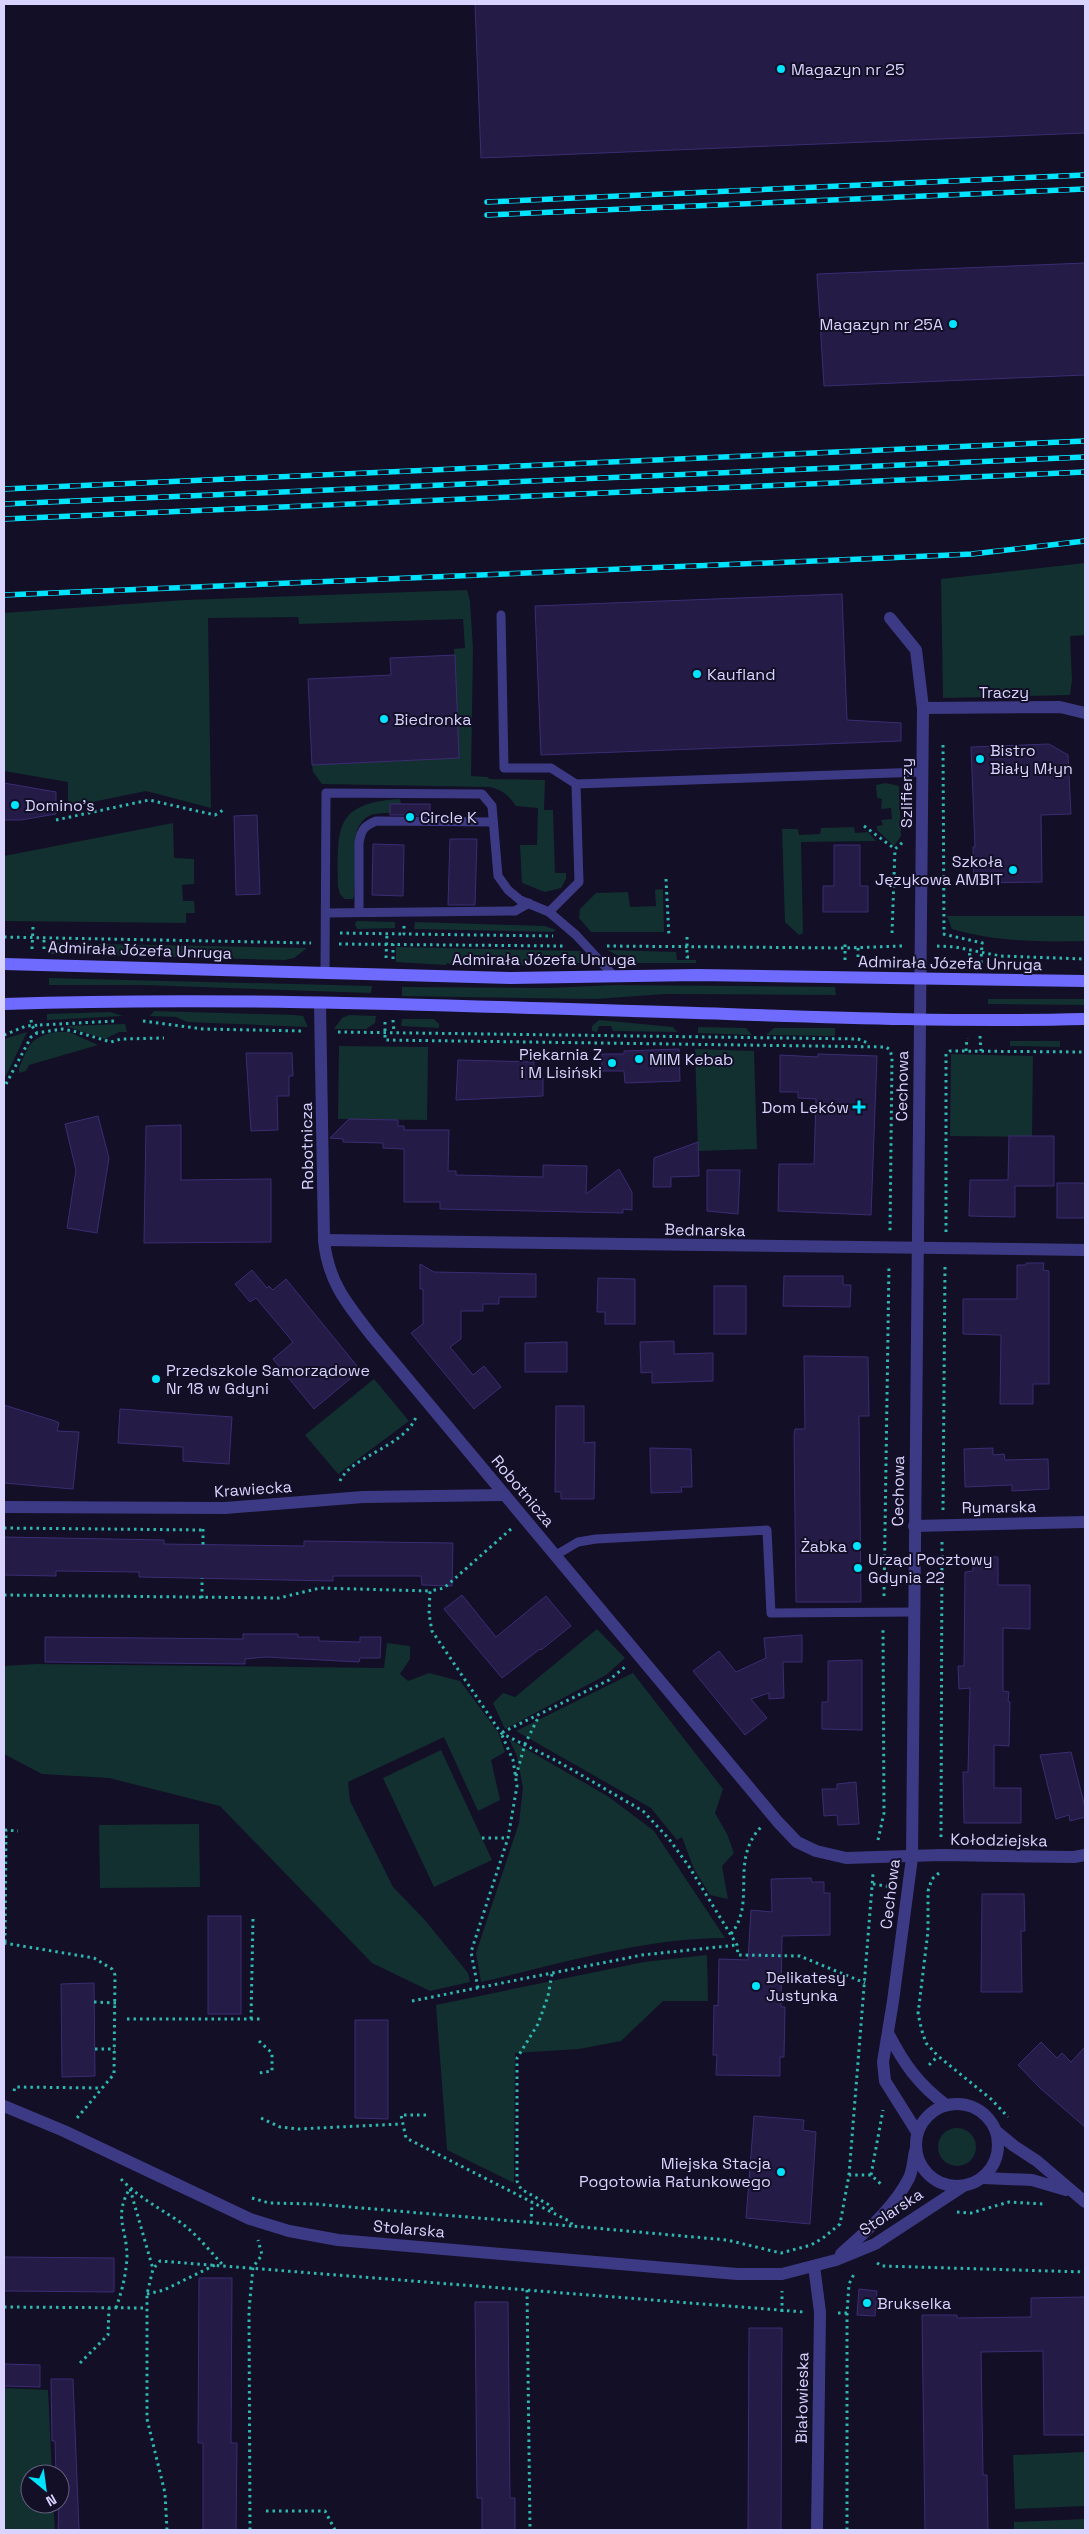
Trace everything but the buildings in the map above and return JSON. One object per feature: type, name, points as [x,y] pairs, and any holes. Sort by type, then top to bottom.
[{"type":"street","name":"Szlifierzy","points":[[890,618],[916,650],[923,708],[921,978]]},
{"type":"street","name":"Traczy","points":[[923,708],[1060,708],[1085,713]]},
{"type":"street","name":"Admirała Józefa Unruga","points":[[4,964],[511,978],[614,975],[1085,981]]},
{"type":"street","name":"Cechowa","points":[[918,2132],[885,2081],[882,2062],[888,2033],[912,1858],[921,978]]},
{"type":"street","points":[[7,1005],[133,1000],[320,1003],[920,1020],[1085,1019]]},
{"type":"street","name":"Robotnicza","points":[[320,1003],[322,1032],[324,1240],[328,1266],[338,1291],[505,1495],[772,1815],[797,1842],[816,1851],[846,1858],[912,1858]]},
{"type":"street","name":"Bednarska","points":[[324,1240],[1085,1250]]},
{"type":"street","name":"Krawiecka","points":[[4,1507],[225,1508],[338,1499],[505,1495]]},
{"type":"street","name":"Rymarska","points":[[914,1526],[1085,1522]]},
{"type":"street","name":"Kołodziejska","points":[[912,1858],[941,1855],[1074,1857],[1085,1855]]},
{"type":"street","points":[[888,2033],[899,2055],[916,2079],[946,2105]]},
{"type":"street","points":[[983,2178],[992,2169],[997,2157],[999,2144],[997,2132],[991,2121],[982,2111],[971,2105],[959,2103],[946,2105],[934,2110],[924,2120],[918,2132],[916,2150],[921,2165],[931,2178],[946,2185],[962,2186],[983,2178],[1032,2180],[1051,2184],[1075,2194]]},
{"type":"street","name":"Stolarska","points":[[4,2106],[64,2130],[250,2219],[289,2231],[338,2240],[737,2274],[782,2274],[836,2260],[875,2244],[962,2186]]},
{"type":"street","points":[[997,2132],[1014,2146],[1037,2160],[1085,2202]]},
{"type":"street","name":"Stolarska","points":[[836,2260],[876,2222],[896,2198],[910,2177],[916,2150]]},
{"type":"street","name":"Białowieska","points":[[814,2266],[820,2312],[817,2530]]},
{"type":"lane","points":[[501,615],[504,768],[551,768],[576,784],[922,772]]},
{"type":"lane","points":[[549,912],[579,882],[576,784]]},
{"type":"lane","points":[[325,973],[326,793],[482,794],[492,806],[498,876],[508,890],[529,903],[549,912],[614,975]]},
{"type":"lane","points":[[358,911],[359,843],[366,825],[376,820],[493,822]]},
{"type":"lane","points":[[326,913],[358,911],[515,911],[529,903]]},
{"type":"lane","points":[[556,1555],[578,1542],[596,1539],[767,1530],[771,1613],[915,1612]]},
{"type":"path","points":[[939,738],[942,745],[944,934]]},
{"type":"path","points":[[56,820],[149,800],[215,815],[225,809]]},
{"type":"path","points":[[864,826],[895,849]]},
{"type":"path","points":[[895,849],[904,842],[904,832]]},
{"type":"path","points":[[892,933],[895,849]]},
{"type":"path","points":[[666,879],[669,937]]},
{"type":"path","points":[[404,911],[404,934]]},
{"type":"path","points":[[326,933],[553,936]]},
{"type":"path","points":[[938,934],[987,944]]},
{"type":"path","points":[[4,937],[326,944],[586,946],[858,948],[920,944],[955,947],[1000,956],[1085,959]]},
{"type":"path","points":[[137,1020],[203,1029],[858,1039],[873,1045]]},
{"type":"path","points":[[40,1025],[118,1021]]},
{"type":"path","points":[[6,1084],[31,1037],[37,1033]]},
{"type":"path","points":[[245,2196],[269,2204],[315,2204],[727,2240],[781,2253],[811,2245],[840,2224],[849,2175],[874,1858],[884,1813],[884,1613],[892,1057],[890,1050],[886,1047],[873,1045],[385,1040]]},
{"type":"path","points":[[1010,2120],[991,2099],[938,2056],[926,2043],[918,2014],[928,1932],[928,1891],[932,1879],[940,1871],[941,1855],[946,1054],[950,1051],[1085,1052]]},
{"type":"path","points":[[338,1499],[340,1478],[371,1455],[390,1444],[414,1421],[417,1413],[427,1401]]},
{"type":"path","points":[[4,1595],[279,1598],[320,1588],[430,1590],[444,1588],[514,1526]]},
{"type":"path","points":[[4,1528],[203,1530]]},
{"type":"path","points":[[202,1578],[202,1598]]},
{"type":"path","points":[[430,1590],[432,1631],[501,1733],[513,1760],[516,1776],[515,1805],[508,1838],[471,1952],[478,1988]]},
{"type":"path","points":[[501,1733],[609,1680],[630,1663]]},
{"type":"path","points":[[516,1776],[525,1744],[539,1716]]},
{"type":"path","points":[[501,1733],[525,1744],[643,1811],[670,1838],[688,1865],[731,1934],[737,1945],[738,1955],[800,1956],[865,1983]]},
{"type":"path","points":[[731,1934],[739,1924],[745,1854],[751,1837],[772,1815]]},
{"type":"path","points":[[18,1831],[6,1830],[4,1943],[94,1958],[106,1964],[115,1975],[114,2074],[76,2118],[84,2122]]},
{"type":"path","points":[[482,1838],[508,1838]]},
{"type":"path","points":[[251,2020],[253,1918]]},
{"type":"path","points":[[412,2001],[642,1955],[737,1945]]},
{"type":"path","points":[[552,1974],[548,1996],[538,2024],[517,2058],[518,2180],[521,2190],[551,2206],[554,2213]]},
{"type":"path","points":[[94,2002],[116,2002]]},
{"type":"path","points":[[127,2019],[261,2020]]},
{"type":"path","points":[[259,2041],[272,2053],[272,2071],[259,2073]]},
{"type":"path","points":[[95,2049],[115,2049]]},
{"type":"path","points":[[14,2093],[14,2087],[102,2088]]},
{"type":"path","points":[[849,2175],[871,2175],[881,2112],[888,2105]]},
{"type":"path","points":[[426,2115],[401,2115],[401,2124],[406,2138],[571,2222],[572,2226]]},
{"type":"path","points":[[261,2118],[280,2127],[298,2129],[401,2124]]},
{"type":"path","points":[[118,2176],[130,2188],[179,2221],[223,2265]]},
{"type":"path","points":[[130,2188],[153,2269]]},
{"type":"path","points":[[116,2308],[124,2284],[127,2255],[120,2211],[130,2188]]},
{"type":"path","points":[[953,2213],[978,2212],[1009,2202],[1025,2203]]},
{"type":"path","points":[[531,2223],[532,2203]]},
{"type":"path","points":[[250,2530],[249,2310],[253,2267],[262,2255],[260,2243],[254,2235]]},
{"type":"path","points":[[167,2530],[164,2493],[149,2438],[147,2419],[147,2294],[153,2269],[160,2261],[217,2264],[782,2312]]},
{"type":"path","points":[[869,2265],[876,2262],[882,2266],[1085,2272]]},
{"type":"path","points":[[147,2294],[164,2290],[217,2264]]},
{"type":"path","points":[[847,2530],[847,2313],[849,2284],[855,2272],[862,2269]]},
{"type":"path","points":[[527,2290],[530,2530]]},
{"type":"path","points":[[4,2307],[147,2308]]},
{"type":"path","points":[[80,2363],[108,2335],[109,2308]]},
{"type":"path","points":[[266,2511],[326,2511],[335,2530]]},
{"type":"green space","points":[[1085,563],[1085,635],[1070,636],[1072,680],[1070,695],[943,698],[941,579]]},
{"type":"green space","points":[[467,590],[470,601],[473,649],[471,776],[488,777],[489,779],[545,780],[544,810],[553,810],[555,873],[566,873],[566,879],[561,888],[545,892],[522,883],[520,845],[537,845],[538,808],[516,806],[505,794],[490,787],[322,784],[313,772],[312,765],[459,758],[454,649],[465,648],[463,619],[299,624],[298,617],[208,618],[211,808],[146,791],[68,807],[68,782],[4,771],[4,613],[185,600]]},
{"type":"green space","points":[[886,783],[899,786],[901,836],[894,846],[877,830],[877,826],[883,825],[881,820],[892,819],[891,808],[881,809],[882,799],[877,798],[876,785]]},
{"type":"green space","points":[[400,799],[401,804],[390,804],[390,813],[378,813],[366,818],[357,830],[354,895],[353,899],[345,899],[340,894],[338,887],[338,850],[344,823],[351,814],[362,806]]},
{"type":"green space","points":[[173,823],[174,858],[194,859],[194,884],[182,885],[183,901],[194,901],[195,913],[186,913],[186,923],[4,921],[4,856]]},
{"type":"green space","points":[[854,827],[855,833],[868,832],[876,841],[801,842],[803,933],[799,935],[785,922],[782,829],[798,829],[799,835],[820,834],[821,828]]},
{"type":"green space","points":[[663,889],[664,932],[591,932],[579,918],[580,909],[596,893],[628,892],[630,907],[656,906],[655,890]]},
{"type":"green space","points":[[947,916],[1085,916],[1085,941],[1035,941],[985,936],[952,929]]},
{"type":"green space","points":[[357,921],[395,922],[395,928],[357,929],[355,924]]},
{"type":"green space","points":[[415,922],[545,926],[556,930],[553,932],[414,929]]},
{"type":"green space","points":[[50,943],[307,948],[294,958],[285,960],[90,955],[84,952],[82,955],[49,954]]},
{"type":"green space","points":[[396,947],[580,951],[583,954],[581,963],[504,966],[501,964],[451,965],[448,963],[445,965],[396,962]]},
{"type":"green space","points":[[607,950],[676,952],[677,960],[696,960],[696,963],[633,963]]},
{"type":"green space","points":[[49,978],[372,986],[371,993],[143,985],[49,985]]},
{"type":"green space","points":[[615,985],[835,987],[836,995],[665,994],[596,999],[402,996],[402,987],[548,988]]},
{"type":"green space","points":[[988,999],[1085,999],[1085,1005],[988,1004]]},
{"type":"green space","points":[[154,1011],[294,1015],[303,1016],[308,1027],[187,1022],[176,1017],[150,1016]]},
{"type":"green space","points":[[110,1012],[123,1016],[47,1020],[47,1014]]},
{"type":"green space","points":[[349,1015],[376,1016],[375,1023],[366,1029],[334,1029],[342,1018]]},
{"type":"green space","points":[[402,1019],[434,1019],[439,1024],[439,1028],[401,1026]]},
{"type":"green space","points":[[599,1020],[673,1027],[677,1032],[613,1031],[611,1026],[599,1026],[597,1032],[592,1031],[592,1026]]},
{"type":"green space","points":[[125,1024],[127,1032],[119,1032],[105,1039],[65,1026]]},
{"type":"green space","points":[[698,1027],[746,1028],[752,1035],[698,1033]]},
{"type":"green space","points":[[774,1028],[835,1028],[835,1036],[766,1035]]},
{"type":"green space","points":[[27,1032],[4,1080],[4,1039]]},
{"type":"green space","points":[[56,1032],[69,1032],[98,1045],[29,1065],[26,1071],[19,1073],[19,1068],[31,1044],[40,1037]]},
{"type":"green space","points":[[1010,1041],[1060,1041],[1060,1047],[1010,1046]]},
{"type":"green space","points":[[339,1046],[428,1047],[427,1120],[338,1119]]},
{"type":"green space","points":[[695,1049],[754,1051],[757,1149],[698,1151]]},
{"type":"green space","points":[[951,1054],[1033,1056],[1032,1137],[950,1136]]},
{"type":"green space","points":[[374,1379],[409,1421],[338,1474],[305,1435]]},
{"type":"green space","points":[[597,1629],[625,1658],[606,1675],[505,1729],[493,1703],[503,1693],[515,1697]]},
{"type":"green space","points":[[387,1643],[410,1646],[410,1659],[400,1674],[408,1681],[429,1673],[460,1681],[498,1732],[505,1752],[491,1760],[500,1800],[478,1811],[444,1737],[348,1782],[350,1801],[393,1887],[424,1919],[468,1973],[470,1982],[430,1991],[372,1963],[220,1806],[109,1778],[42,1774],[4,1754],[4,1666],[37,1664],[384,1668]]},
{"type":"green space","points":[[633,1673],[723,1789],[715,1813],[727,1834],[734,1853],[722,1866],[728,1899],[710,1895],[694,1869],[682,1837],[677,1840],[651,1808],[516,1731]]},
{"type":"green space","points":[[509,1739],[609,1797],[654,1831],[725,1938],[663,1942],[632,1947],[481,1982],[476,1953],[519,1823],[523,1788],[517,1756]]},
{"type":"green space","points":[[441,1750],[492,1860],[434,1887],[383,1778]]},
{"type":"green space","points":[[199,1824],[200,1887],[100,1888],[99,1825]]},
{"type":"green space","points":[[707,1955],[708,2001],[663,2001],[621,2041],[579,2049],[515,2053],[514,2183],[447,2150],[436,2005],[644,1962]]},
{"type":"green space","points":[[957,2128],[964,2129],[970,2134],[975,2140],[975,2154],[970,2160],[964,2165],[957,2166],[950,2165],[944,2160],[939,2154],[938,2147],[939,2140],[944,2134],[950,2129]]},
{"type":"green space","points":[[4,2388],[48,2390],[52,2464],[20,2464],[20,2514],[54,2514],[55,2530],[4,2530]]},
{"type":"green space","points":[[1085,2452],[1085,2506],[1015,2509],[1013,2455]]},
{"type":"green space","points":[[1085,2519],[1085,2530],[1014,2530],[1014,2522]]},
{"type":"railway","points":[[487,202],[1085,175]]},
{"type":"railway","points":[[487,215],[1085,189]]},
{"type":"railway","points":[[4,489],[1085,441]]},
{"type":"railway","points":[[4,504],[1085,457]]},
{"type":"railway","points":[[4,519],[1085,472]]},
{"type":"railway","points":[[4,595],[972,554],[1085,541]]},
{"type":"place","name":"Magazyn nr 25","points":[[781,69]]},
{"type":"place","name":"Magazyn nr 25A","points":[[953,324]]},
{"type":"place","name":"Kaufland","points":[[697,674]]},
{"type":"place","name":"Biedronka","points":[[384,719]]},
{"type":"place","name":"Bistro Biały Młyn","points":[[980,759]]},
{"type":"place","name":"Domino's","points":[[15,805]]},
{"type":"place","name":"Circle K","points":[[410,817]]},
{"type":"place","name":"Szkoła Językowa AMBIT","points":[[1013,870]]},
{"type":"place","name":"MIM Kebab","points":[[639,1059]]},
{"type":"place","name":"Piekarnia Z i M Lisiński","points":[[612,1063]]},
{"type":"place","name":"Dom Leków","points":[[859,1107]]},
{"type":"place","name":"Przedszkole Samorządowe Nr 18 w Gdyni","points":[[156,1379]]},
{"type":"place","name":"Żabka","points":[[857,1546]]},
{"type":"place","name":"Urząd Pocztowy Gdynia 22","points":[[858,1568]]},
{"type":"place","name":"Delikatesy Justynka","points":[[756,1986]]},
{"type":"place","name":"Miejska Stacja Pogotowia Ratunkowego","points":[[781,2172]]},
{"type":"place","name":"Brukselka","points":[[867,2303]]}]
